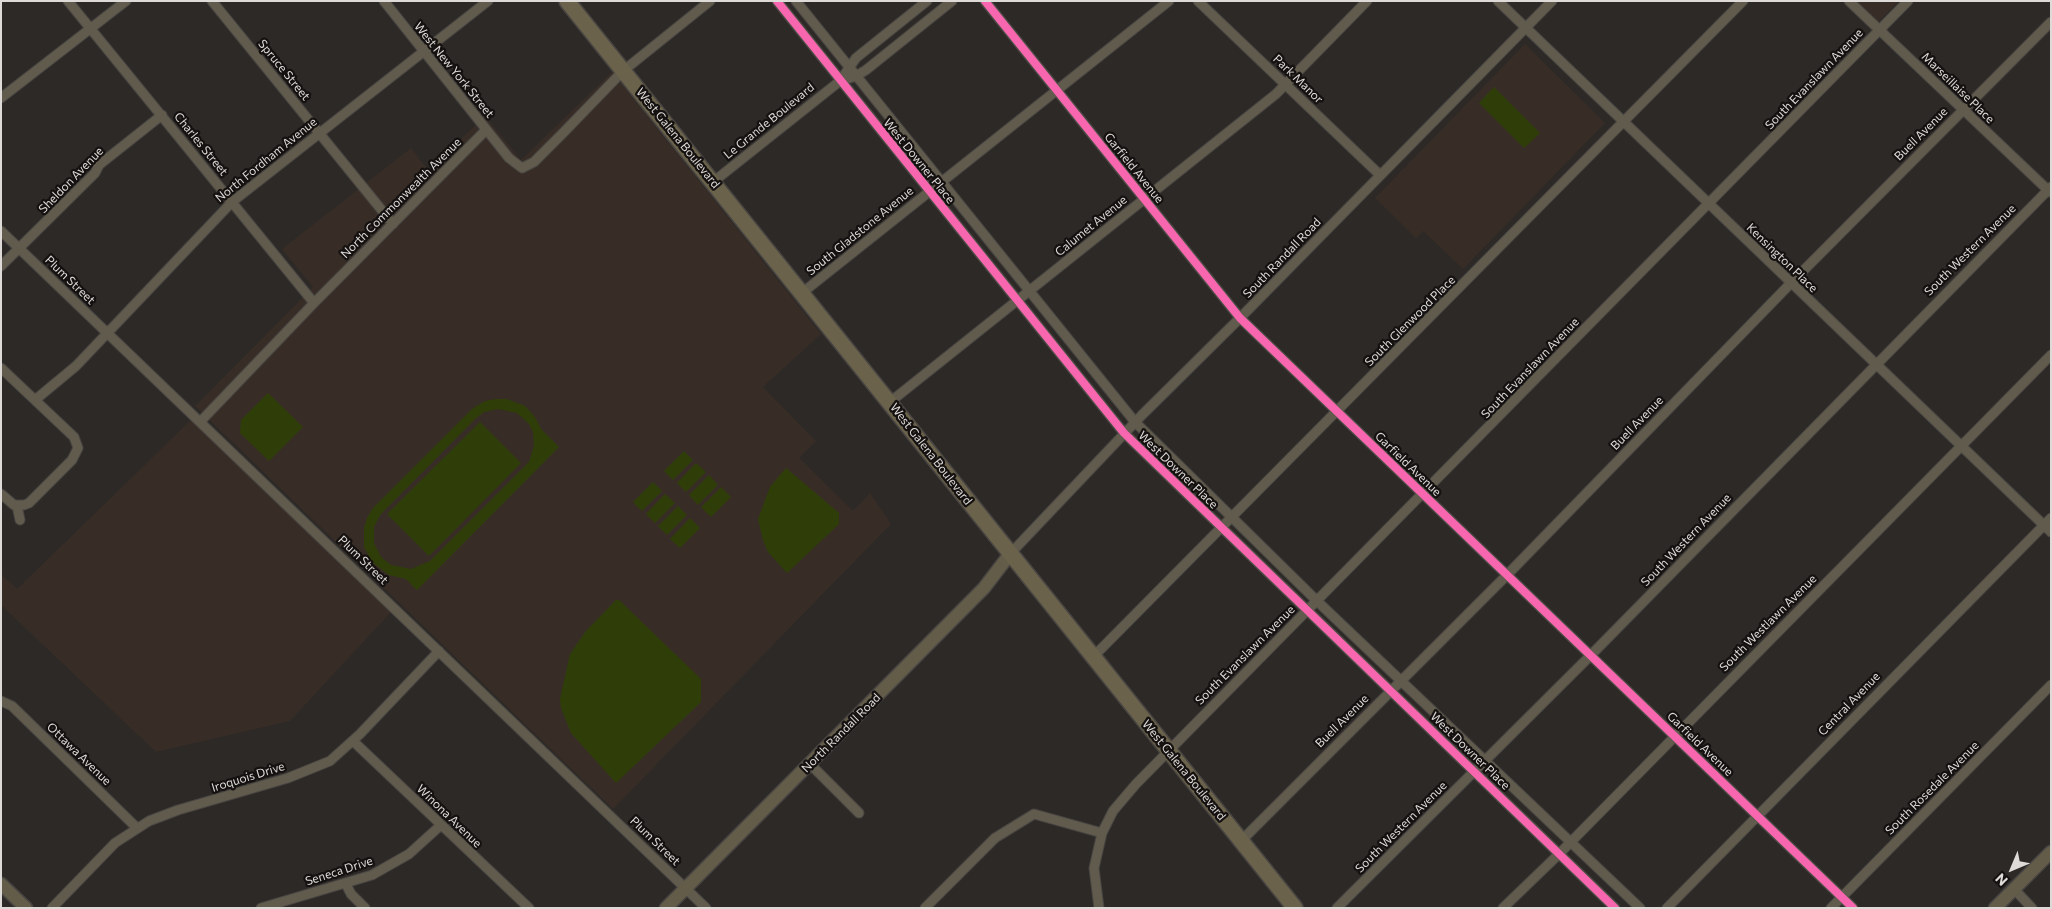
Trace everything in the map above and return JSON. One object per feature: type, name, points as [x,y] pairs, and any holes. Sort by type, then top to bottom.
[{"type":"main road","name":"West Galena Boulevard","points":[[567,1],[1295,908]]},
{"type":"main road","name":"North Randall Road","points":[[666,908],[984,588],[1010,554]]},
{"type":"main road","points":[[1999,907],[2051,852]]},
{"type":"main road","points":[[1,884],[26,908]]},
{"type":"street","name":"Charles Street","points":[[68,1],[314,304]]},
{"type":"street","points":[[1,98],[126,1]]},
{"type":"street","name":"Spruce Street","points":[[212,1],[393,224]]},
{"type":"street","name":"West New York Street","points":[[384,1],[486,130]]},
{"type":"street","name":"North Fordham Avenue","points":[[35,400],[76,366],[232,202],[488,1]]},
{"type":"street","points":[[486,130],[516,164],[522,168],[528,166],[564,132],[623,70],[710,1]]},
{"type":"street","name":"West Downer Place","points":[[777,1],[1124,433],[1221,529],[1615,908]]},
{"type":"street","name":"West Downer Place","points":[[796,1],[943,181],[1029,292],[1135,422],[1317,600],[1640,908]]},
{"type":"street","name":"Le Grande Boulevard","points":[[713,182],[840,81],[856,58],[926,1]]},
{"type":"street","name":"Le Grande Boulevard","points":[[840,81],[856,76],[952,1]]},
{"type":"street","name":"Garfield Avenue","points":[[985,1],[1240,318],[1853,908]]},
{"type":"street","name":"South Gladstone Avenue","points":[[802,294],[1169,1]]},
{"type":"street","name":"Park Manor","points":[[1198,1],[1380,174]]},
{"type":"street","name":"Calumet Avenue","points":[[890,402],[1286,85],[1367,1]]},
{"type":"street","name":"Kensington Place","points":[[1498,1],[2047,529]]},
{"type":"street","name":"South Randall Road","points":[[1010,554],[1124,433],[1552,1]]},
{"type":"street","name":"South Glenwood Place","points":[[1094,657],[1743,1]]},
{"type":"street","name":"Marseillaise Place","points":[[1849,1],[2050,190]]},
{"type":"street","name":"South Evanslawn Avenue","points":[[1099,908],[1094,868],[1102,833],[1113,811],[1306,611],[1424,494],[1908,1]]},
{"type":"street","name":"Buell Avenue","points":[[1241,841],[2051,22]]},
{"type":"street","name":"Sheldon Avenue","points":[[1,266],[20,250],[95,174],[99,165],[162,115]]},
{"type":"street","name":"North Commonwealth Avenue","points":[[200,422],[486,130]]},
{"type":"street","name":"South Western Avenue","points":[[1337,908],[1475,772],[1875,364],[2050,190]]},
{"type":"street","name":"Plum Street","points":[[1,231],[706,908]]},
{"type":"street","name":"South Westlawn Avenue","points":[[1503,908],[1571,842],[2051,355]]},
{"type":"street","points":[[1,368],[74,437],[78,448],[75,456],[34,499],[24,505],[17,506]]},
{"type":"street","points":[[1,494],[17,506],[20,520]]},
{"type":"street","name":"Central Avenue","points":[[1667,908],[1758,817],[1894,675],[2047,529],[2051,518]]},
{"type":"street","name":"Iroquois Drive","points":[[52,908],[102,856],[137,828],[178,810],[304,773],[330,761],[352,741],[439,650]]},
{"type":"street","name":"South Rosedale Avenue","points":[[1831,908],[2051,685]]},
{"type":"street","name":"Ottawa Avenue","points":[[1,701],[12,706],[137,828]]},
{"type":"street","name":"Winona Avenue","points":[[352,741],[529,908]]},
{"type":"street","points":[[810,764],[859,813]]},
{"type":"street","points":[[925,908],[995,838],[1034,814],[1102,833]]},
{"type":"street","name":"Seneca Drive","points":[[261,908],[372,875],[399,861],[441,825]]},
{"type":"street","points":[[346,884],[351,894],[365,908]]},
{"type":"street","points":[[2014,889],[2032,908]]},
{"type":"shaded area","points":[[1855,1],[1899,1],[1877,23]]},
{"type":"shaded area","points":[[1525,44],[1605,123],[1463,269],[1423,231],[1416,238],[1375,198]]},
{"type":"shaded area","points":[[612,72],[821,334],[763,387],[816,441],[799,458],[853,511],[870,493],[891,524],[613,809],[195,406],[313,287],[282,249],[411,148],[428,170],[485,116],[521,160]]},
{"type":"shaded area","points":[[192,419],[391,612],[290,721],[156,752],[1,605],[1,574],[17,589]]},
{"type":"green space","points":[[1494,87],[1540,133],[1524,148],[1479,103]]},
{"type":"green space","points":[[268,393],[303,427],[269,461],[240,433],[241,420]]},
{"type":"green space","points":[[507,399],[525,406],[535,417],[541,429],[559,447],[417,590],[406,579],[389,575],[372,562],[364,547],[364,528],[367,518],[373,508],[472,409],[485,401]],"holes":[[[498,409],[517,413],[529,424],[533,432],[534,446],[529,462],[430,561],[411,569],[391,565],[381,557],[374,543],[374,527],[380,515],[484,412]]]},
{"type":"green space","points":[[480,422],[521,463],[429,556],[387,514]]},
{"type":"green space","points":[[684,451],[693,460],[673,480],[664,471]]},
{"type":"green space","points":[[696,463],[706,472],[686,492],[677,483]]},
{"type":"green space","points":[[786,468],[839,513],[839,524],[787,573],[768,552],[758,519],[770,487]]},
{"type":"green space","points":[[709,475],[718,485],[698,505],[689,495]]},
{"type":"green space","points":[[653,482],[662,491],[642,511],[633,502]]},
{"type":"green space","points":[[721,487],[731,497],[711,517],[701,507]]},
{"type":"green space","points":[[665,494],[675,503],[655,523],[646,514]]},
{"type":"green space","points":[[678,506],[687,515],[667,535],[658,526]]},
{"type":"green space","points":[[690,518],[700,528],[680,548],[670,539]]},
{"type":"green space","points":[[616,600],[619,600],[701,679],[701,702],[616,783],[571,733],[561,708],[560,699],[570,654],[586,631]]},
{"type":"cycle path","points":[[777,1],[1124,433],[1615,908]]},
{"type":"cycle path","points":[[985,1],[1240,318],[1853,908]]}]
